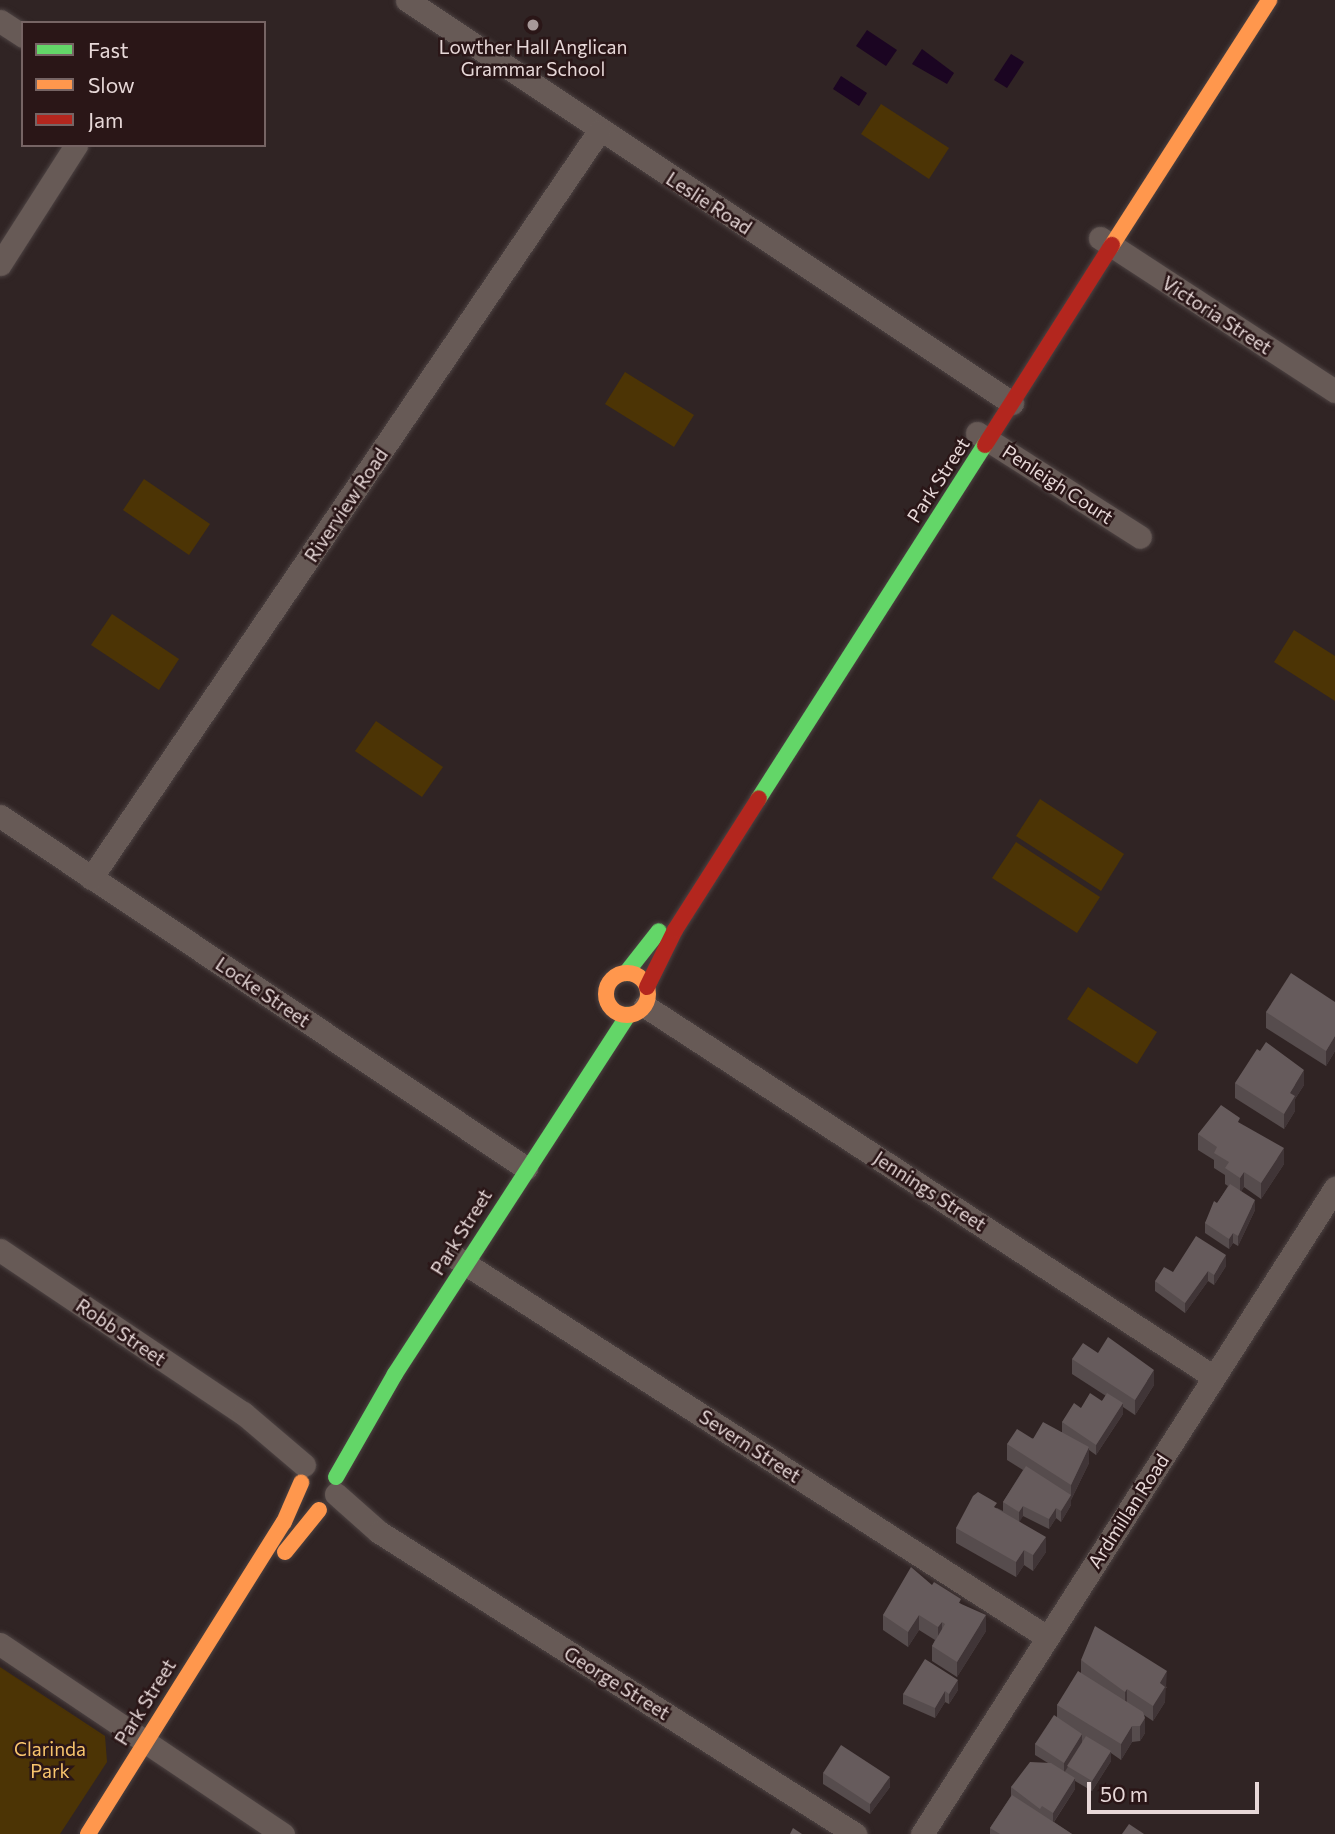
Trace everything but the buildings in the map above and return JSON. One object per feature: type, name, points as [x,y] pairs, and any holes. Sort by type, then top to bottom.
[{"type":"street","name":"Leslie Road","points":[[407,0],[599,131],[1006,399]]},
{"type":"street","name":"Park Street","points":[[1107,243],[1253,0]]},
{"type":"street","name":"Park Street","points":[[626,973],[659,932],[1107,243],[1269,0]]},
{"type":"street","points":[[0,21],[21,35]]},
{"type":"street","name":"Riverview Road","points":[[91,878],[599,131]]},
{"type":"street","points":[[0,264],[75,147]]},
{"type":"street","name":"Victoria Street","points":[[1107,243],[1335,391]]},
{"type":"street","name":"Park Street","points":[[88,1834],[295,1535],[330,1497],[513,1165],[640,1003],[675,930],[982,436]]},
{"type":"street","name":"Penleigh Court","points":[[982,436],[1140,537]]},
{"type":"street","name":"Locke Street","points":[[0,816],[513,1165]]},
{"type":"street","points":[[598,1023],[608,1001],[608,984],[626,973],[639,976],[640,1003],[615,1011],[608,1001]]},
{"type":"street","name":"Jennings Street","points":[[640,1003],[1214,1377]]},
{"type":"street","name":"Park Street","points":[[342,1428],[459,1260],[513,1165]]},
{"type":"street","name":"Ardmillan Road","points":[[922,1834],[1335,1188]]},
{"type":"street","name":"Robb Street","points":[[0,1250],[243,1413],[314,1464]]},
{"type":"street","name":"Severn Street","points":[[459,1260],[1047,1637]]},
{"type":"street","name":"Park Street","points":[[105,1834],[151,1746],[284,1522],[314,1464]]},
{"type":"street","points":[[314,1464],[330,1497],[310,1504],[314,1464]]},
{"type":"street","name":"George Street","points":[[330,1497],[379,1532],[855,1834]]},
{"type":"street","points":[[0,1644],[283,1834]]},
{"type":"green space","points":[[881,104],[949,148],[929,179],[861,134]]},
{"type":"green space","points":[[625,372],[694,415],[674,447],[605,404]]},
{"type":"green space","points":[[144,479],[210,524],[189,555],[123,510]]},
{"type":"green space","points":[[112,614],[179,659],[159,690],[91,645]]},
{"type":"green space","points":[[1294,630],[1335,656],[1335,701],[1274,662]]},
{"type":"green space","points":[[376,721],[443,767],[422,797],[355,751]]},
{"type":"green space","points":[[1040,799],[1124,854],[1101,891],[1016,836]]},
{"type":"green space","points":[[1016,842],[1100,897],[1077,933],[992,878]]},
{"type":"green space","points":[[1088,987],[1157,1032],[1137,1064],[1067,1019]]},
{"type":"green space","name":"Clarinda Park","points":[[0,1667],[105,1736],[107,1762],[60,1834],[0,1834]]},
{"type":"shaded area","points":[[867,30],[897,50],[886,66],[856,46]]},
{"type":"shaded area","points":[[922,49],[954,73],[947,84],[912,64]]},
{"type":"shaded area","points":[[1011,54],[1024,62],[1007,88],[994,80]]},
{"type":"shaded area","points":[[841,76],[867,93],[859,106],[833,89]]},
{"type":"traffic: fast","points":[[759,798],[985,445]]},
{"type":"traffic: fast","points":[[626,973],[659,931]]},
{"type":"traffic: fast","points":[[336,1477],[395,1374],[628,1015]]},
{"type":"traffic: slow","points":[[1112,245],[1269,0]]},
{"type":"traffic: slow","points":[[627,973],[642,979],[648,994],[642,1009],[627,1015],[612,1009],[606,994],[612,979],[627,973]]},
{"type":"traffic: slow","points":[[88,1834],[284,1522],[301,1483]]},
{"type":"traffic: slow","points":[[285,1552],[319,1510]]},
{"type":"traffic: jam","points":[[985,445],[1112,245]]},
{"type":"traffic: jam","points":[[647,987],[675,930],[759,798]]},
{"type":"place","name":"Lowther Hall Anglican Grammar School","points":[[533,25]]}]
